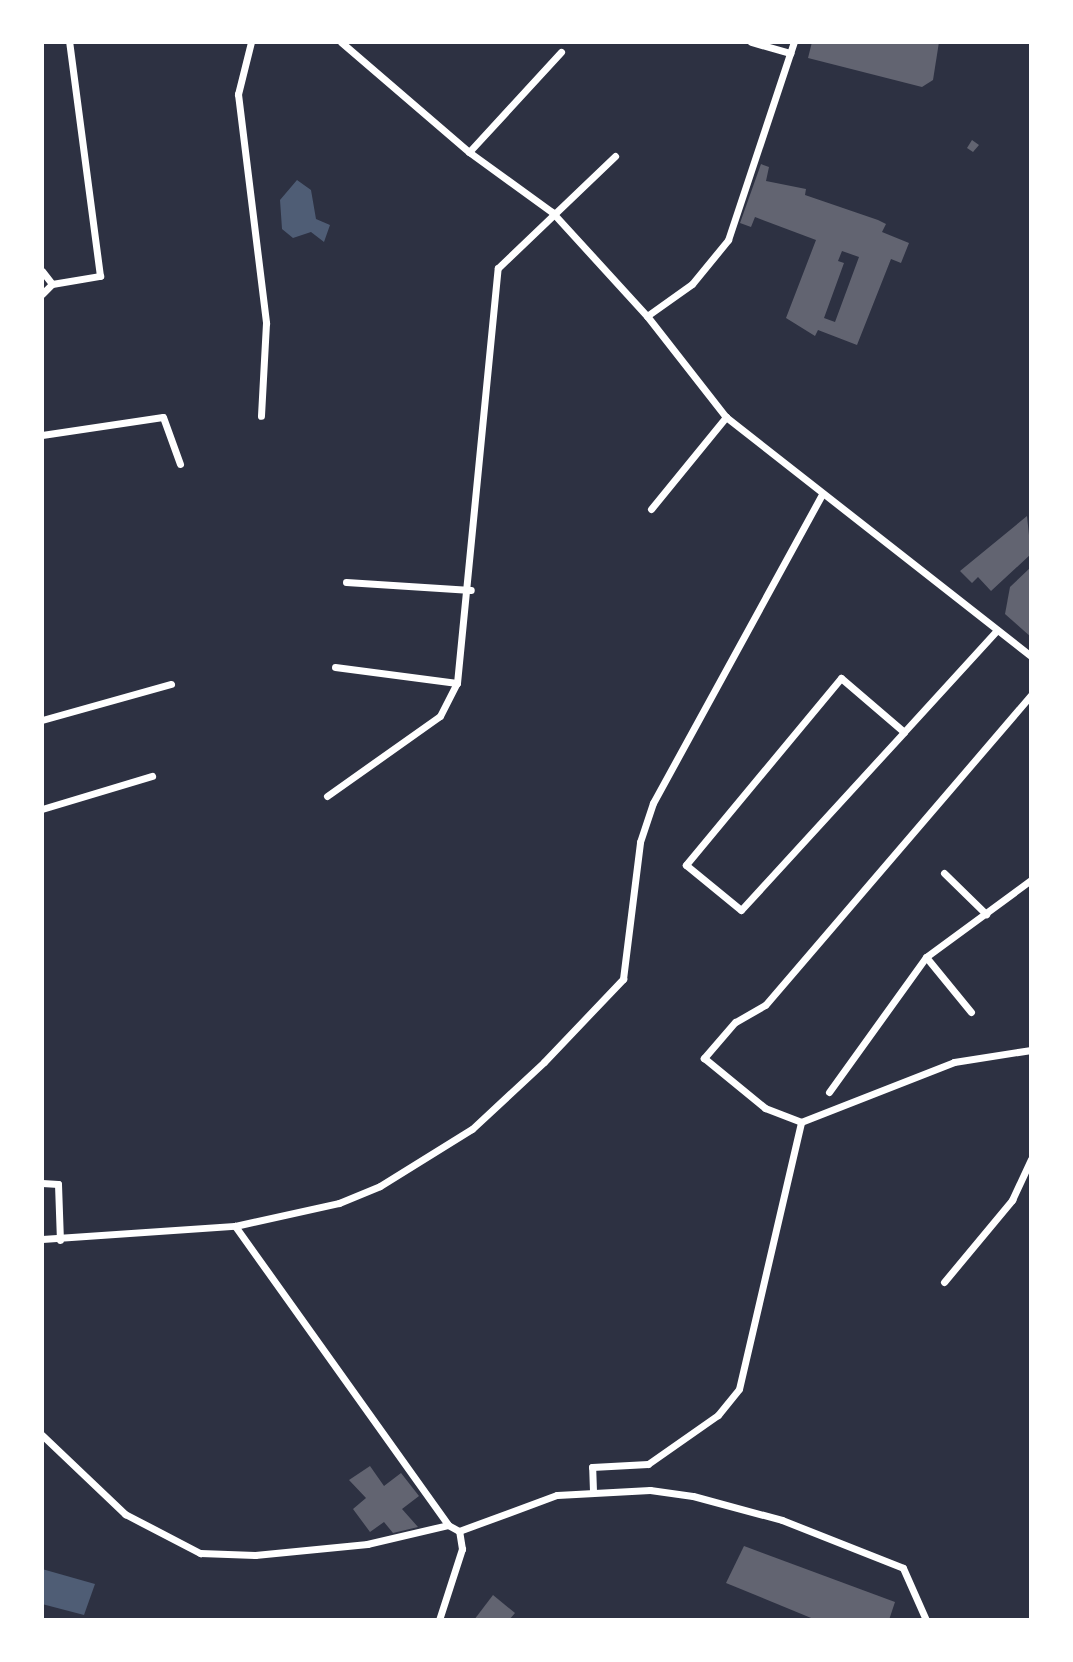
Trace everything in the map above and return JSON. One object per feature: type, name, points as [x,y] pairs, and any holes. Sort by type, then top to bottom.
[{"type":"street","points":[[42,294],[52,284],[100,276],[69,42]]},
{"type":"street","points":[[251,42],[238,94],[265,310],[261,416]]},
{"type":"street","points":[[341,42],[469,152],[552,212],[647,316],[726,417],[821,496],[1031,656]]},
{"type":"street","points":[[751,42],[790,53]]},
{"type":"street","points":[[647,316],[692,284],[728,240],[794,42]]},
{"type":"street","points":[[469,152],[561,52]]},
{"type":"street","points":[[327,796],[440,716],[457,683],[471,590],[498,268],[552,212],[615,156]]},
{"type":"street","points":[[42,271],[52,284]]},
{"type":"street","points":[[42,435],[163,417],[180,464]]},
{"type":"street","points":[[651,509],[726,417]]},
{"type":"street","points":[[42,1239],[60,1240],[235,1226],[339,1203],[419,1164],[472,1129],[623,979],[640,842],[653,803],[821,496]]},
{"type":"street","points":[[346,582],[471,590]]},
{"type":"street","points":[[904,732],[841,678],[685,865],[741,910],[904,732],[997,630]]},
{"type":"street","points":[[335,667],[457,683]]},
{"type":"street","points":[[42,720],[171,684]]},
{"type":"street","points":[[1031,695],[765,1005],[735,1023],[704,1058],[765,1108],[801,1122],[954,1062],[1031,1050]]},
{"type":"street","points":[[42,809],[152,776]]},
{"type":"street","points":[[944,873],[986,914]]},
{"type":"street","points":[[829,1092],[926,957],[1031,880]]},
{"type":"street","points":[[926,957],[971,1012]]},
{"type":"street","points":[[593,1491],[592,1467],[648,1464],[718,1415],[739,1389],[801,1122]]},
{"type":"street","points":[[944,1282],[1012,1200],[1031,1159]]},
{"type":"street","points":[[42,1183],[58,1184],[60,1240]]},
{"type":"street","points":[[235,1226],[448,1525],[458,1531],[462,1549],[439,1620]]},
{"type":"street","points":[[42,1436],[125,1514],[200,1553],[255,1555],[367,1544],[448,1525]]},
{"type":"street","points":[[458,1531],[522,1504],[593,1491],[693,1496],[794,1525],[903,1568],[926,1620]]},
{"type":"water","points":[[297,180],[311,190],[316,219],[330,225],[324,242],[311,232],[293,238],[282,229],[280,200]]},
{"type":"water","points":[[42,1569],[95,1584],[84,1615],[42,1604]]},
{"type":"building","points":[[812,42],[939,42],[933,80],[922,87],[808,58]]},
{"type":"building","points":[[972,140],[979,145],[973,152],[967,148]]},
{"type":"building","points":[[761,164],[769,167],[766,181],[806,189],[805,195],[878,220],[886,224],[882,232],[909,243],[901,263],[891,259],[857,345],[818,330],[815,336],[786,318],[816,240],[755,217],[751,227],[740,223]],"holes":[[[842,251],[859,257],[835,322],[824,318],[844,263],[838,261]]]},
{"type":"building","points":[[1027,516],[1031,554],[991,591],[978,577],[972,583],[960,571]]},
{"type":"building","points":[[1031,567],[1031,637],[1005,614],[1010,587]]},
{"type":"building","points":[[370,1466],[384,1486],[401,1473],[419,1496],[402,1509],[418,1527],[393,1533],[384,1522],[370,1532],[353,1509],[366,1498],[349,1480]]},
{"type":"building","points":[[744,1546],[895,1602],[889,1620],[816,1620],[726,1583]]},
{"type":"building","points":[[493,1595],[515,1613],[509,1620],[474,1620]]}]
